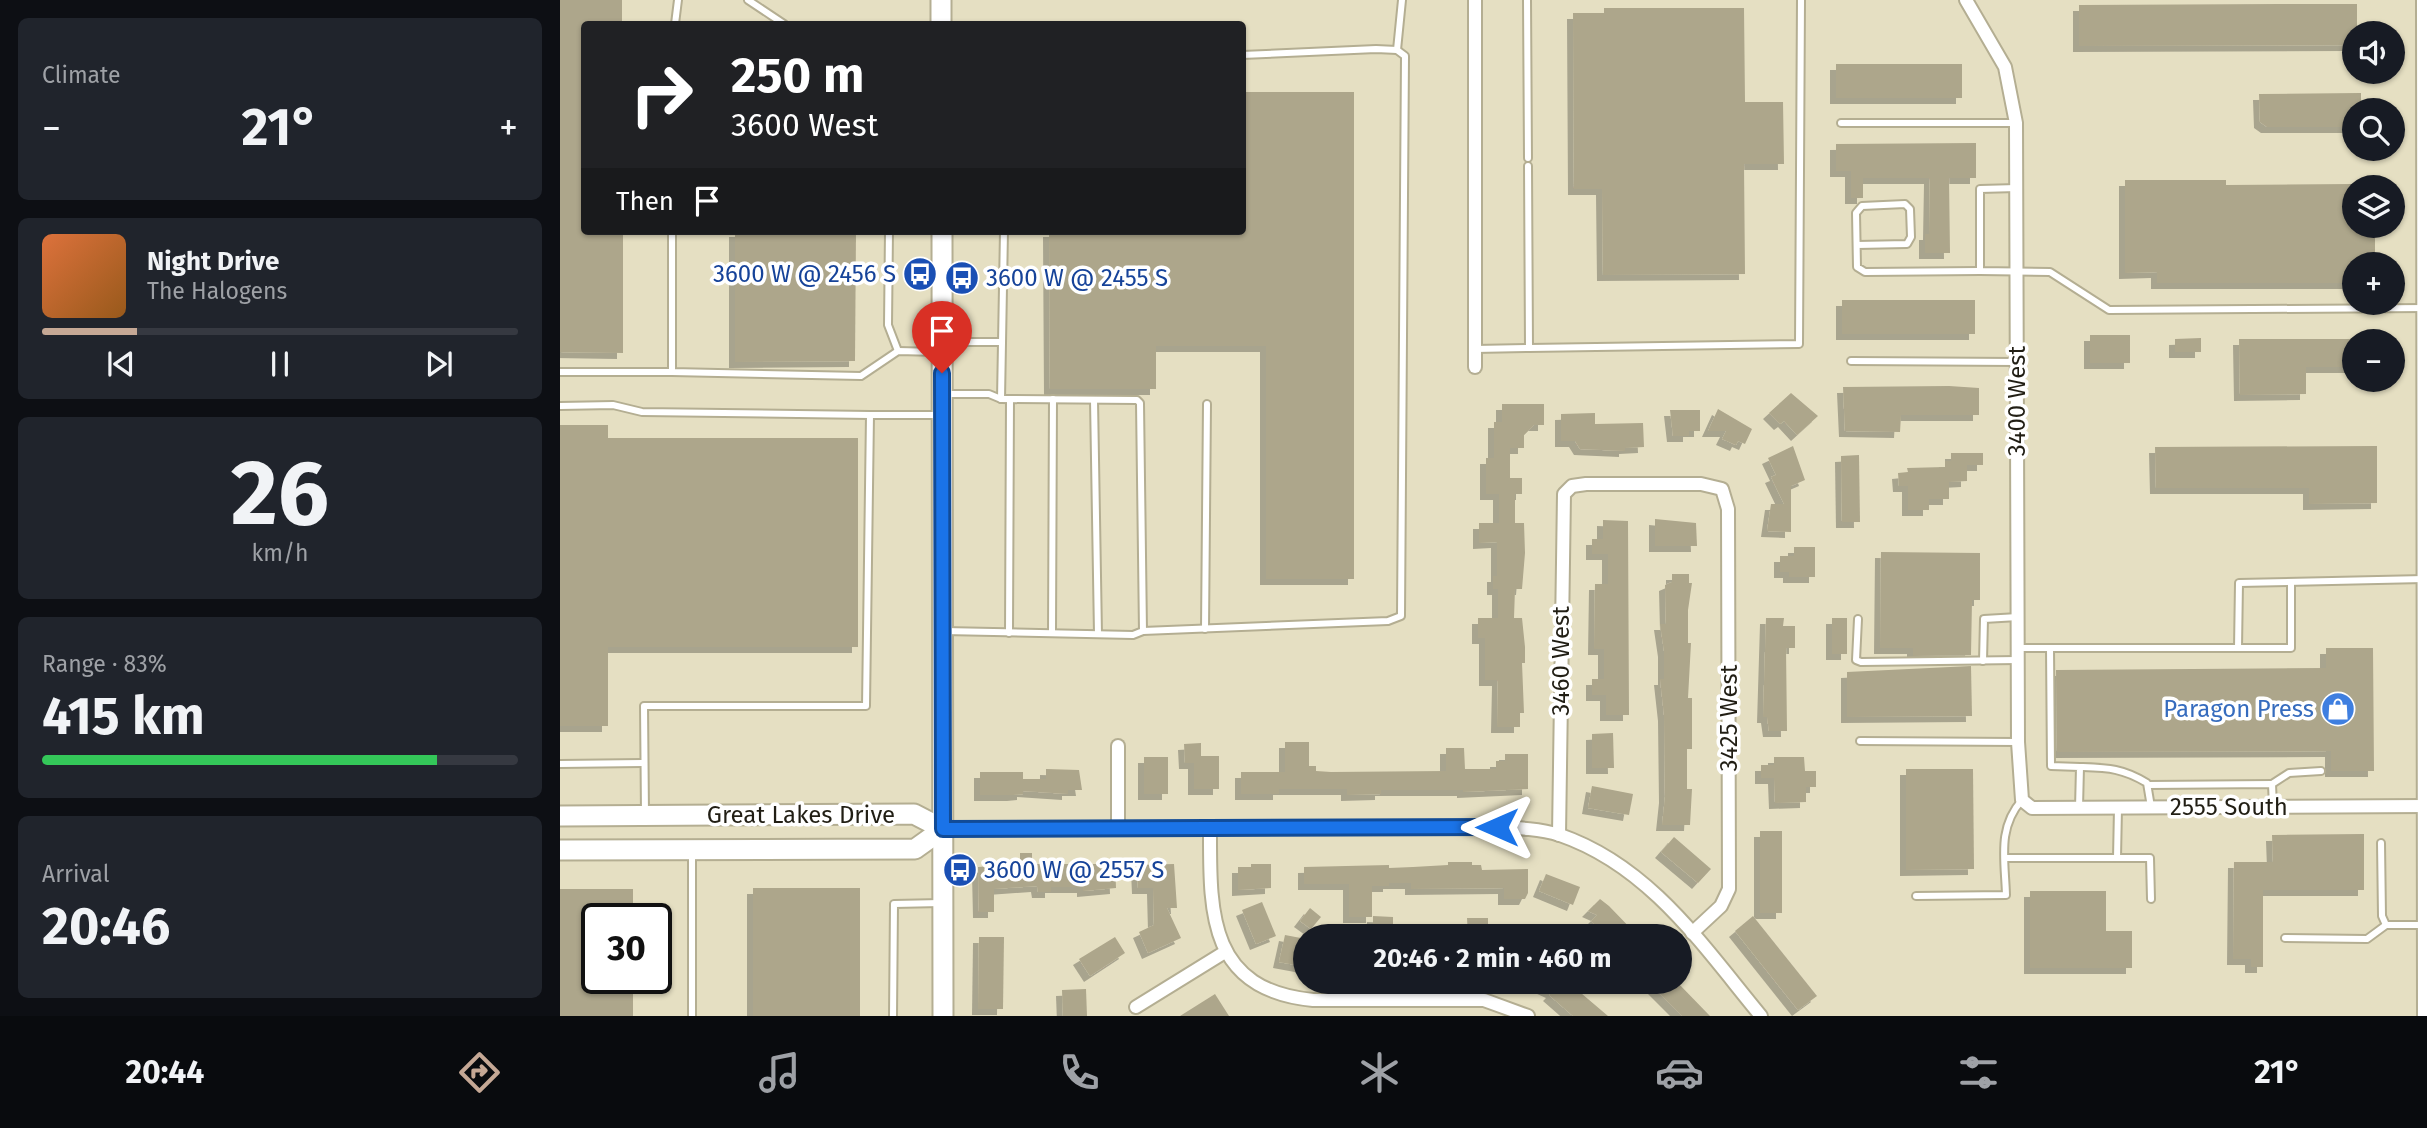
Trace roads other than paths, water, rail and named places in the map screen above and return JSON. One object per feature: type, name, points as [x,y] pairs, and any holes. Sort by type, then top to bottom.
[{"type":"street","points":[[941,0],[941,21]]},
{"type":"street","points":[[1475,0],[1475,367]]},
{"type":"street","name":"3400 West","points":[[1966,0],[2004,67],[2016,123],[2018,742],[2027,804]]},
{"type":"street","points":[[2423,0],[2426,723],[2424,1016]]},
{"type":"street","points":[[942,235],[943,1016]]},
{"type":"street","name":"3460 West","points":[[1559,835],[1562,508],[1567,489],[1586,484],[1701,484],[1722,489]]},
{"type":"street","name":"3425 West","points":[[1692,933],[1721,906],[1729,889],[1728,509],[1722,489]]},
{"type":"street","points":[[1118,746],[1118,828]]},
{"type":"street","name":"2555 South","points":[[2027,804],[2079,808],[2426,806]]},
{"type":"street","name":"Great Lakes Drive","points":[[560,816],[914,814],[943,829],[915,849],[560,850]]},
{"type":"street","points":[[943,829],[1497,827],[1559,835],[1629,870],[1662,899],[1684,924]]},
{"type":"street","points":[[1210,828],[1213,924],[1225,952],[1252,979],[1297,998],[1484,1000],[1499,1003],[1528,1016]]},
{"type":"street","points":[[1692,933],[1761,1016]]},
{"type":"street","points":[[1136,1007],[1225,952]]},
{"type":"lane","points":[[675,21],[678,0]]},
{"type":"lane","points":[[748,0],[780,21]]},
{"type":"lane","points":[[1398,50],[1402,0]]},
{"type":"lane","points":[[1527,0],[1529,348]]},
{"type":"lane","points":[[1475,349],[1799,344],[1801,0]]},
{"type":"lane","points":[[942,631],[1133,635],[1143,631],[1388,621],[1401,616],[1405,56],[1398,50],[1246,55]]},
{"type":"lane","points":[[1841,123],[2016,123]]},
{"type":"lane","points":[[1980,271],[1980,189],[2017,188]]},
{"type":"lane","points":[[1857,244],[1907,244],[1911,237],[1910,209],[1905,204],[1862,206],[1856,213],[1857,267],[1866,272],[2050,272],[2109,310],[2425,308]]},
{"type":"lane","points":[[672,235],[673,372]]},
{"type":"lane","points":[[889,235],[888,325],[898,351]]},
{"type":"lane","points":[[1001,399],[1003,235]]},
{"type":"lane","points":[[560,372],[861,376],[898,351],[1002,342]]},
{"type":"lane","points":[[1851,360],[2017,362]]},
{"type":"lane","points":[[942,394],[989,394],[1001,399],[1137,400],[1140,403],[1143,631]]},
{"type":"lane","points":[[1009,633],[1010,399]]},
{"type":"lane","points":[[1052,633],[1053,399]]},
{"type":"lane","points":[[1094,400],[1098,634]]},
{"type":"lane","points":[[1205,629],[1207,404]]},
{"type":"lane","points":[[560,406],[613,405],[642,412],[942,415]]},
{"type":"lane","points":[[645,816],[645,706],[866,706],[870,415]]},
{"type":"lane","points":[[2238,649],[2239,583],[2424,579]]},
{"type":"lane","points":[[1858,619],[1856,660],[1861,662],[1983,661],[2050,649],[2291,648],[2291,582]]},
{"type":"lane","points":[[1983,661],[1984,619],[2018,617]]},
{"type":"lane","points":[[2050,649],[2051,766],[2120,768],[2148,785],[2272,784],[2288,773],[2321,771]]},
{"type":"lane","points":[[1860,741],[2018,742]]},
{"type":"lane","points":[[560,764],[643,763]]},
{"type":"lane","points":[[2079,808],[2080,767]]},
{"type":"lane","points":[[2272,784],[2273,807]]},
{"type":"lane","points":[[2148,785],[2151,808]]},
{"type":"lane","points":[[1916,896],[2006,895],[2004,830],[2008,815],[2027,804]]},
{"type":"lane","points":[[2117,858],[2118,808]]},
{"type":"lane","points":[[2381,844],[2382,916],[2386,925]]},
{"type":"lane","points":[[692,850],[692,1016]]},
{"type":"lane","points":[[2005,858],[2150,858],[2151,899]]},
{"type":"lane","points":[[893,1016],[894,904],[943,903]]},
{"type":"lane","points":[[2285,938],[2367,939],[2386,925],[2424,925]]},
{"type":"place","name":"3600 W @ 2456 S","points":[[920,274]]},
{"type":"place","name":"3600 W @ 2455 S","points":[[962,278]]},
{"type":"place","name":"Paragon Press","points":[[2338,709]]},
{"type":"place","name":"3600 W @ 2557 S","points":[[960,870]]}]
